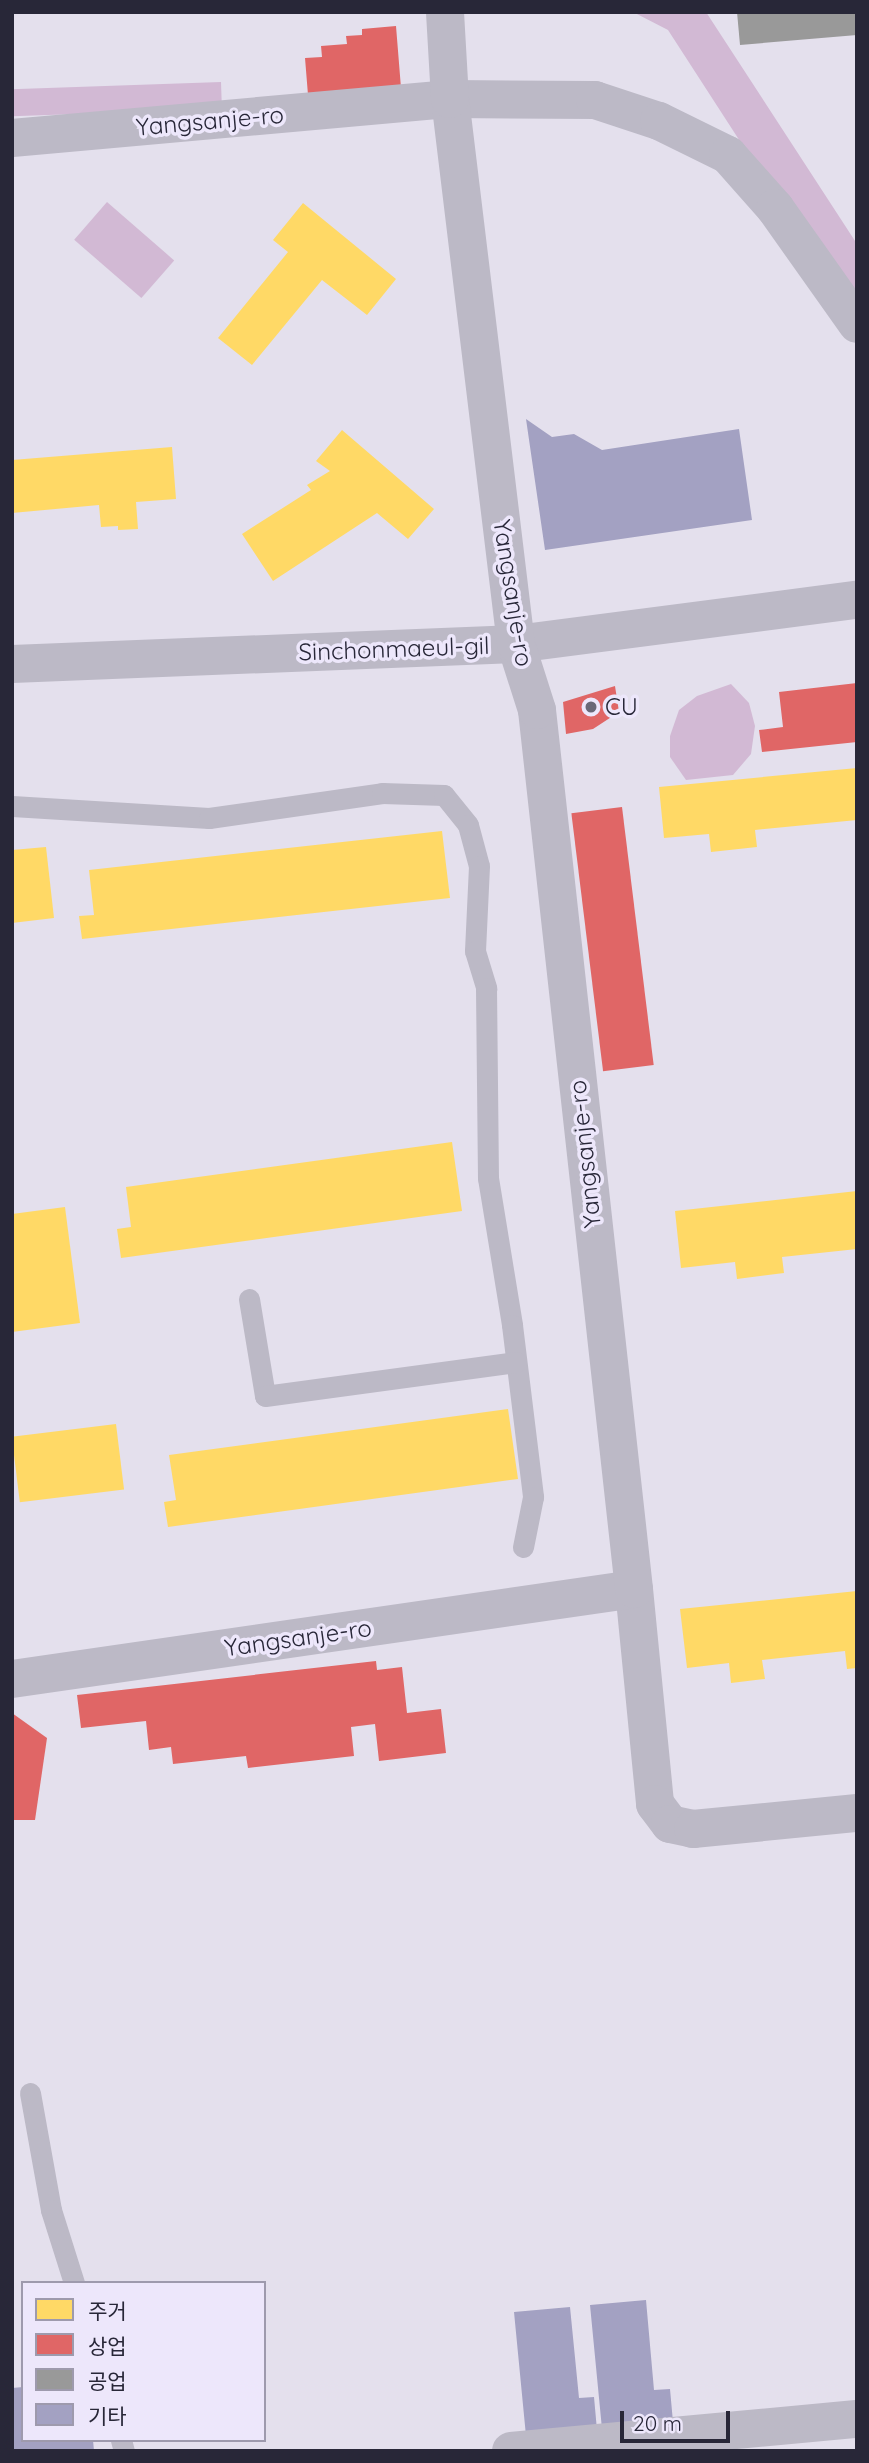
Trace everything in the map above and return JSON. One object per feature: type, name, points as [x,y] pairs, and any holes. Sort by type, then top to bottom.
[{"type":"street","name":"Yangsanje-ro","points":[[12,1679],[634,1589],[537,710],[516,644],[450,99],[445,12]]},
{"type":"street","name":"Yangsanje-ro","points":[[12,138],[450,99]]},
{"type":"street","points":[[450,99],[595,100],[659,121],[728,155],[775,208],[857,324]]},
{"type":"street","name":"Sinchonmaeul-gil","points":[[12,664],[516,644],[857,600]]},
{"type":"street","points":[[634,1589],[655,1804],[670,1824],[693,1829],[857,1813]]},
{"type":"street","points":[[511,2451],[751,2440],[857,2420]]},
{"type":"lane","points":[[12,806],[209,818],[382,793],[444,795],[468,825],[480,866],[475,951],[486,988],[488,1178],[533,1497],[523,1546]]},
{"type":"lane","points":[[249,1299],[265,1396],[516,1362]]},
{"type":"lane","points":[[30,2093],[51,2210],[73,2281]]},
{"type":"shaded area","points":[[633,12],[706,12],[857,244],[857,307],[745,149],[668,30]]},
{"type":"shaded area","points":[[221,82],[222,109],[12,116],[12,89]]},
{"type":"shaded area","points":[[107,202],[174,260],[141,298],[74,240]]},
{"type":"shaded area","points":[[731,684],[749,703],[755,726],[751,754],[733,775],[686,780],[670,757],[670,736],[679,710],[697,696]]},
{"type":"building: 주거","points":[[303,203],[396,279],[367,315],[322,280],[252,365],[218,338],[288,252],[273,240]]},
{"type":"building: 주거","points":[[342,430],[434,509],[408,539],[377,513],[273,581],[242,534],[311,490],[307,485],[330,471],[316,461]]},
{"type":"building: 주거","points":[[172,447],[176,499],[136,502],[138,529],[101,527],[99,505],[12,513],[12,460]]},
{"type":"building: 주거","points":[[857,768],[857,820],[755,830],[757,847],[711,852],[709,834],[664,838],[659,787]]},
{"type":"building: 주거","points":[[442,831],[450,898],[82,939],[79,916],[94,915],[89,870]]},
{"type":"building: 주거","points":[[46,847],[54,918],[12,923],[12,850]]},
{"type":"building: 주거","points":[[452,1142],[462,1211],[121,1258],[117,1229],[131,1227],[126,1187]]},
{"type":"building: 주거","points":[[857,1191],[857,1249],[782,1257],[784,1273],[737,1279],[735,1262],[681,1268],[675,1211]]},
{"type":"building: 주거","points":[[65,1207],[80,1323],[12,1332],[12,1214]]},
{"type":"building: 주거","points":[[508,1409],[518,1479],[168,1527],[164,1502],[176,1500],[169,1455]]},
{"type":"building: 주거","points":[[116,1424],[124,1490],[20,1502],[12,1437]]},
{"type":"building: 주거","points":[[857,1591],[857,1668],[847,1669],[845,1651],[762,1660],[765,1679],[731,1683],[729,1663],[687,1668],[680,1609]]},
{"type":"building: 상업","points":[[396,26],[401,88],[308,95],[305,58],[322,57],[321,46],[347,44],[346,36],[362,35],[362,29]]},
{"type":"building: 상업","points":[[857,683],[857,742],[762,752],[759,730],[783,727],[779,692]]},
{"type":"building: 상업","name":"CU","points":[[615,686],[619,712],[593,729],[566,734],[563,702]]},
{"type":"building: 상업","points":[[622,807],[654,1065],[603,1071],[571,813]]},
{"type":"building: 상업","points":[[376,1661],[377,1670],[402,1667],[407,1713],[441,1709],[446,1753],[379,1761],[375,1724],[351,1727],[354,1756],[248,1768],[246,1756],[173,1764],[171,1747],[149,1750],[146,1721],[81,1728],[77,1695]]},
{"type":"building: 상업","points":[[12,1713],[47,1738],[35,1820],[12,1820]]},
{"type":"building: 공업","points":[[737,12],[857,12],[857,35],[740,45]]},
{"type":"building: 기타","points":[[526,419],[552,437],[574,434],[602,450],[739,429],[752,520],[545,550]]},
{"type":"building: 기타","points":[[646,2300],[654,2390],[670,2389],[673,2422],[602,2429],[590,2305]]},
{"type":"building: 기타","points":[[570,2307],[579,2398],[594,2397],[597,2430],[526,2436],[514,2312]]},
{"type":"building: 기타","points":[[21,2387],[21,2442],[93,2442],[94,2451],[12,2451],[12,2388]]},
{"type":"place","name":"CU","points":[[591,707]]}]
